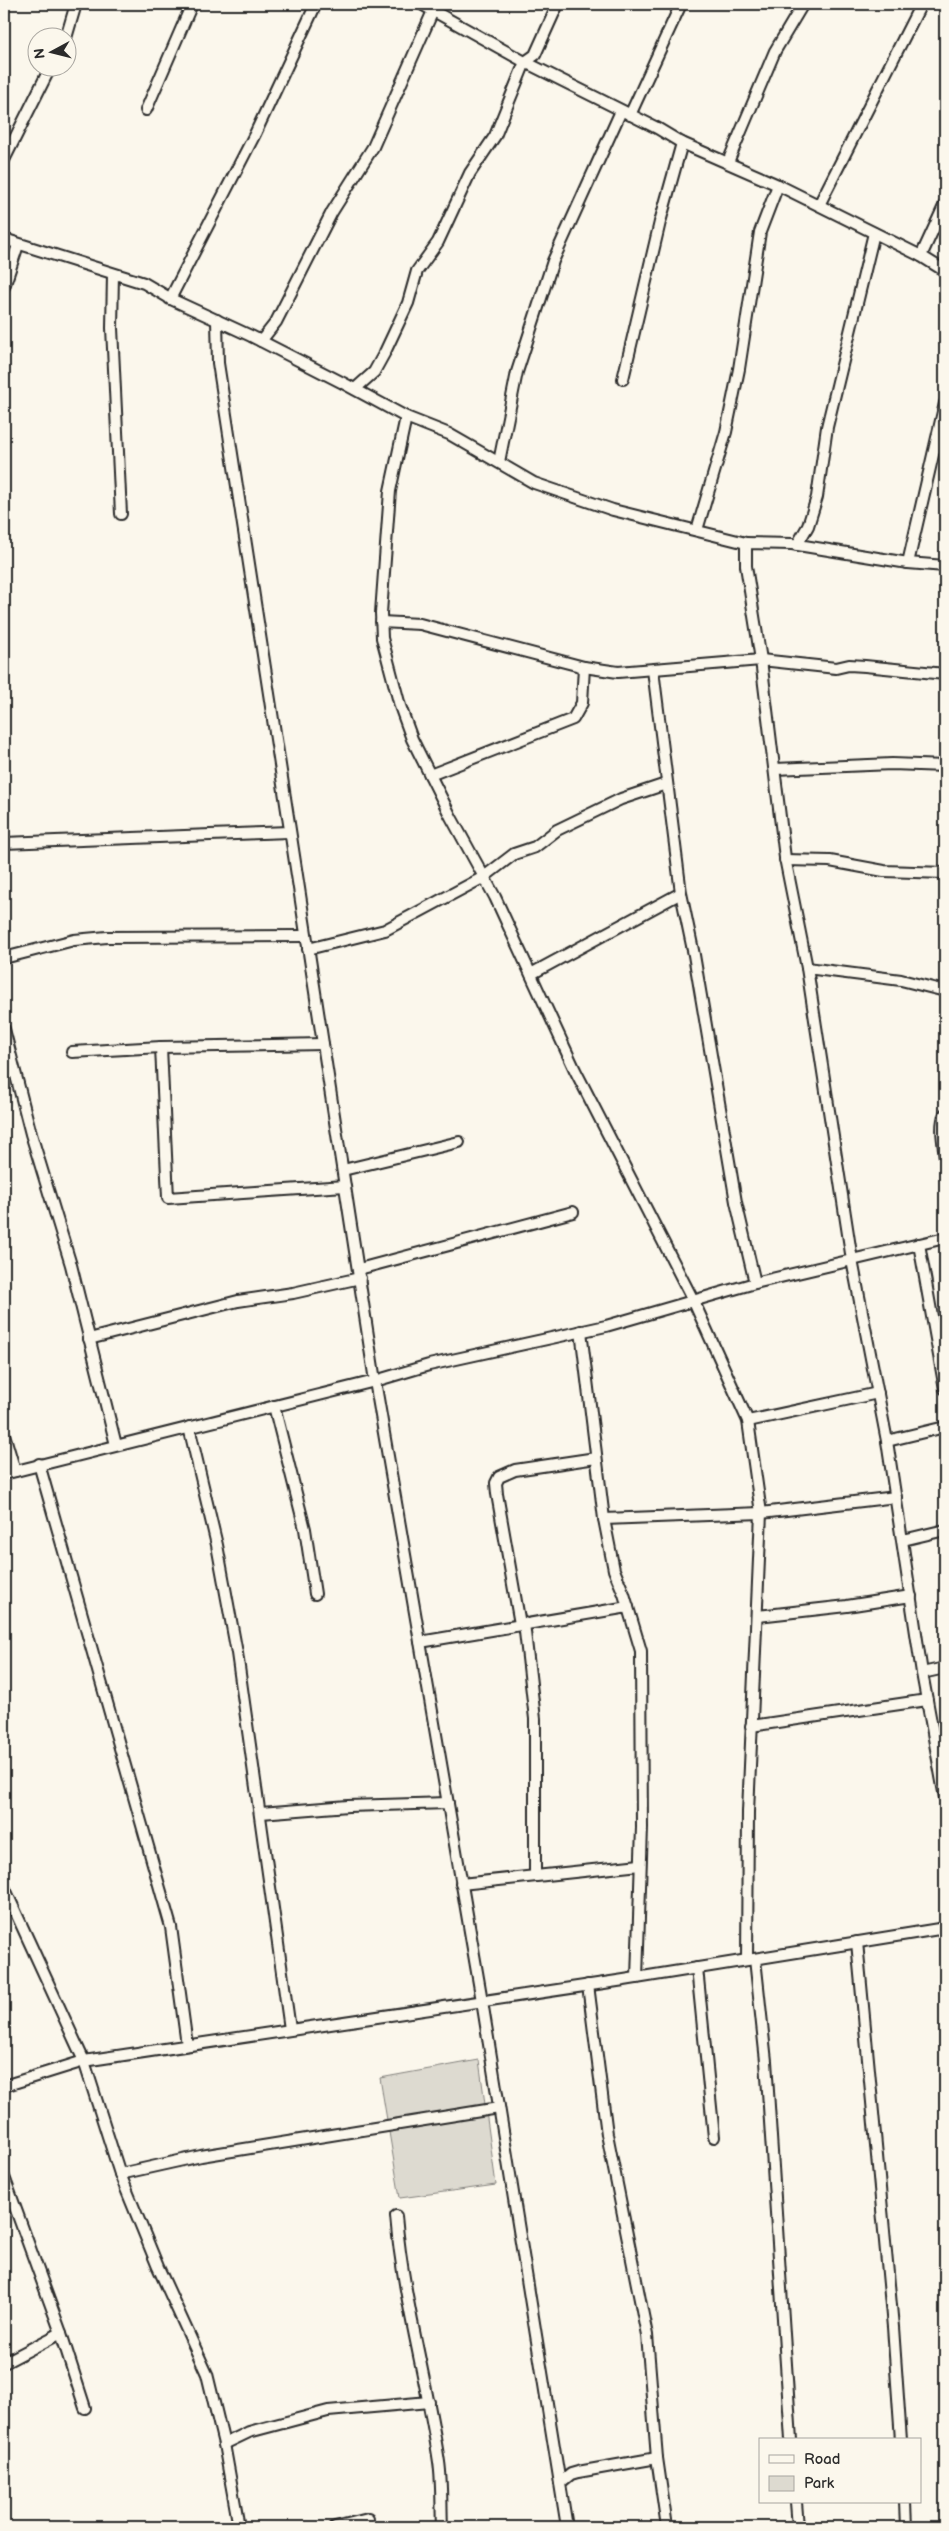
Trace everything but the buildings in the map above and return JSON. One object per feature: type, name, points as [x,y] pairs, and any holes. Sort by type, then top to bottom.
[{"type":"street","points":[[69,28],[76,4]]},
{"type":"street","points":[[146,110],[192,4]]},
{"type":"street","points":[[170,299],[255,134],[316,4]]},
{"type":"street","points":[[421,4],[434,7],[526,62],[657,128],[682,143],[778,185],[922,256],[945,271]]},
{"type":"street","points":[[354,389],[374,372],[385,352],[408,303],[417,271],[438,242],[470,173],[495,136],[526,62],[535,55],[558,4]]},
{"type":"street","points":[[499,462],[517,372],[553,261],[681,4]]},
{"type":"street","points":[[728,162],[775,51],[803,4]]},
{"type":"street","points":[[819,205],[921,4]]},
{"type":"street","points":[[261,341],[276,322],[332,212],[373,148],[434,7]]},
{"type":"street","points":[[4,160],[45,78]]},
{"type":"street","points":[[623,379],[660,222],[682,143]]},
{"type":"street","points":[[697,530],[726,432],[739,369],[760,232],[778,185]]},
{"type":"street","points":[[922,256],[945,204]]},
{"type":"street","points":[[797,545],[808,526],[817,497],[827,427],[874,233]]},
{"type":"street","points":[[4,239],[18,245],[144,283],[170,299],[261,341],[406,417],[449,434],[534,483],[613,510],[746,542],[797,545],[908,563],[945,566]]},
{"type":"street","points":[[4,287],[18,245]]},
{"type":"street","points":[[113,274],[112,328],[121,514]]},
{"type":"street","points":[[217,320],[218,363],[375,1381],[482,2001],[568,2527]]},
{"type":"street","points":[[908,563],[945,403]]},
{"type":"street","points":[[406,417],[390,491],[381,622],[382,638],[400,706],[412,740],[450,817],[484,877],[574,1070],[693,1300],[748,1421],[761,1513],[748,1812],[751,1959],[766,2061],[791,2438]]},
{"type":"street","points":[[746,542],[746,566],[761,660],[785,860],[807,968],[852,1260],[887,1441],[922,1673],[945,1798]]},
{"type":"street","points":[[381,622],[420,624],[584,667],[618,672],[761,660],[836,668],[857,665],[945,674]]},
{"type":"street","points":[[430,774],[572,719],[582,703],[584,667]]},
{"type":"street","points":[[653,670],[681,893],[736,1202],[755,1283]]},
{"type":"street","points":[[775,769],[892,764],[945,766]]},
{"type":"street","points":[[308,949],[385,930],[484,877],[514,854],[535,847],[557,830],[621,798],[666,784]]},
{"type":"street","points":[[4,843],[289,832]]},
{"type":"street","points":[[785,860],[830,861],[884,871],[945,873]]},
{"type":"street","points":[[530,974],[681,893]]},
{"type":"street","points":[[4,958],[74,940],[106,937],[306,936]]},
{"type":"street","points":[[807,968],[869,975],[945,991]]},
{"type":"street","points":[[4,1029],[31,1134],[71,1266],[116,1445]]},
{"type":"street","points":[[72,1052],[161,1047],[323,1044]]},
{"type":"street","points":[[161,1047],[168,1198],[345,1186]]},
{"type":"street","points":[[945,1114],[943,1119],[945,1158]]},
{"type":"street","points":[[343,1170],[459,1142]]},
{"type":"street","points":[[89,1339],[238,1301],[293,1293],[574,1212]]},
{"type":"street","points":[[4,1474],[375,1381],[429,1365],[581,1331],[755,1283],[945,1238]]},
{"type":"street","points":[[919,1244],[945,1389]]},
{"type":"street","points":[[581,1331],[604,1519],[614,1570],[628,1607],[641,1651],[640,1865],[637,1978]]},
{"type":"street","points":[[748,1421],[878,1393]]},
{"type":"street","points":[[274,1406],[305,1530],[315,1594]]},
{"type":"street","points":[[189,1427],[221,1565],[237,1653],[290,2029]]},
{"type":"street","points":[[887,1441],[945,1427]]},
{"type":"street","points":[[4,1434],[15,1471]]},
{"type":"street","points":[[535,1876],[535,1719],[522,1624],[497,1494],[499,1477],[515,1470],[596,1458]]},
{"type":"street","points":[[40,1464],[171,1927],[187,2045]]},
{"type":"street","points":[[604,1519],[761,1513],[896,1497]]},
{"type":"street","points":[[903,1540],[945,1530]]},
{"type":"street","points":[[758,1616],[847,1606],[911,1596]]},
{"type":"street","points":[[420,1642],[628,1607]]},
{"type":"street","points":[[922,1673],[945,1668]]},
{"type":"street","points":[[752,1726],[927,1700]]},
{"type":"street","points":[[261,1813],[348,1806],[448,1803]]},
{"type":"street","points":[[462,1884],[640,1865]]},
{"type":"street","points":[[4,1888],[84,2061],[120,2174],[158,2267],[207,2374],[224,2444],[239,2527]]},
{"type":"street","points":[[4,2086],[84,2061],[637,1978],[945,1928]]},
{"type":"street","points":[[857,1942],[893,2327],[900,2438]]},
{"type":"street","points":[[697,1968],[714,2137]]},
{"type":"street","points":[[588,1985],[607,2134],[647,2336],[657,2458],[667,2527]]},
{"type":"street","points":[[120,2174],[201,2156],[499,2108]]},
{"type":"street","points":[[4,2177],[61,2333],[85,2408]]},
{"type":"street","points":[[396,2216],[400,2257],[429,2402],[439,2464],[442,2527]]},
{"type":"street","points":[[4,2362],[61,2333]]},
{"type":"street","points":[[224,2444],[249,2432],[328,2411],[429,2402]]},
{"type":"street","points":[[560,2483],[578,2472],[657,2458]]},
{"type":"street","points":[[796,2504],[798,2527]]},
{"type":"street","points":[[905,2504],[906,2527]]},
{"type":"street","points":[[335,2527],[368,2519]]},
{"type":"green space","points":[[479,2060],[496,2185],[400,2198],[380,2078]]}]
